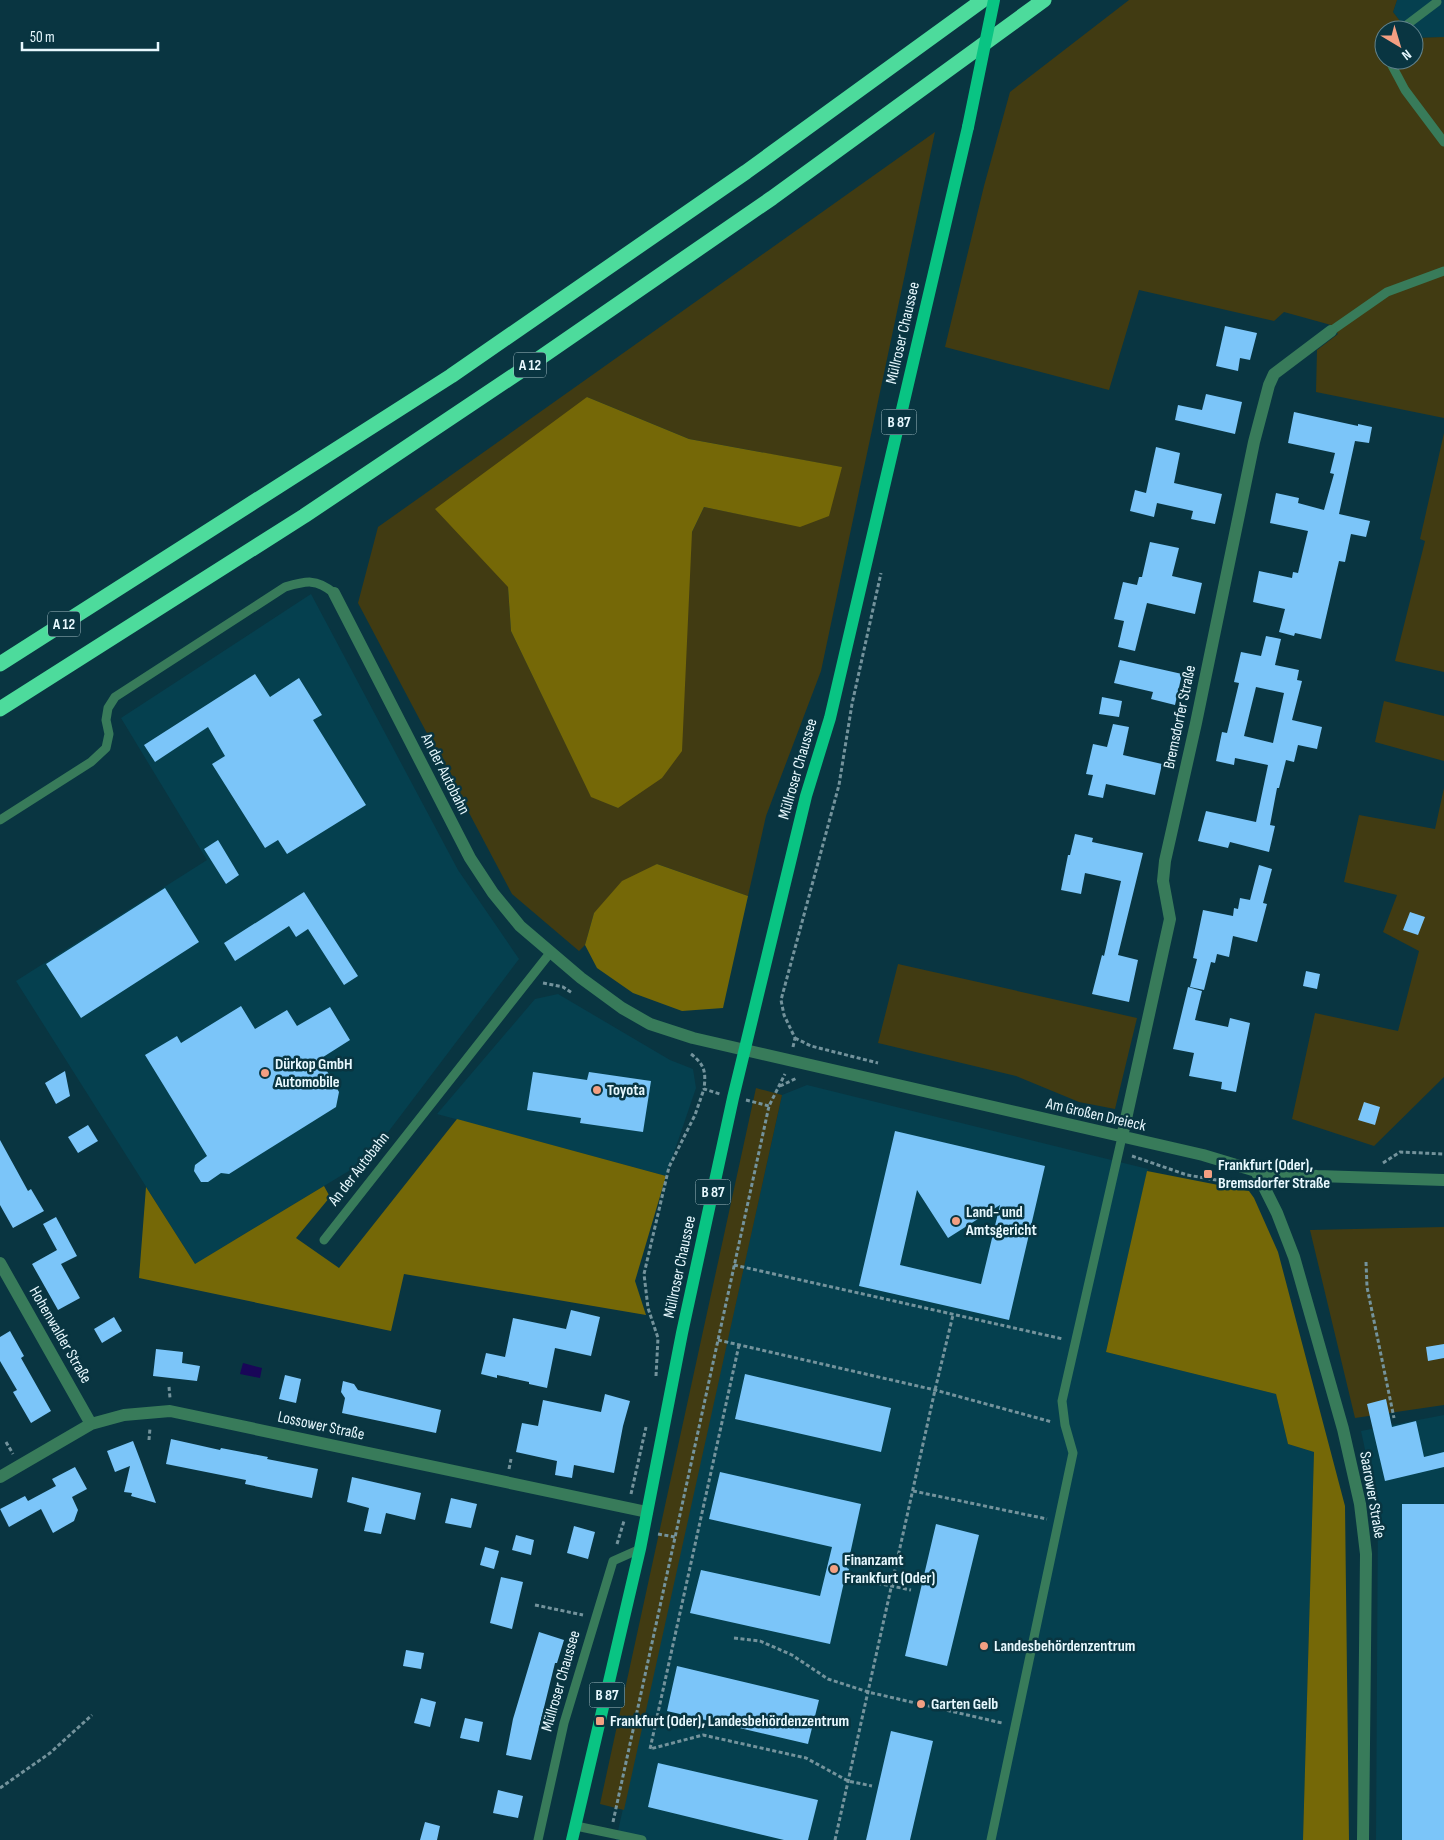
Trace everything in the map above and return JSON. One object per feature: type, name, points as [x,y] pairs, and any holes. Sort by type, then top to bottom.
[{"type":"highway","name":"A 12","points":[[0,664],[451,376],[746,172],[983,0]]},
{"type":"highway","name":"A 12","points":[[0,709],[304,516],[537,360],[772,198],[1044,0]]},
{"type":"main road","name":"Müllroser Chaussee","points":[[572,1840],[640,1549],[684,1324],[745,1051],[806,796],[830,718],[968,126],[994,0]]},
{"type":"street","name":"Bremsdorfer Straße","points":[[1122,1137],[1170,919],[1162,881],[1165,861],[1194,732],[1254,442],[1274,374],[1332,331]]},
{"type":"street","name":"An der Autobahn","points":[[334,593],[470,858],[494,894],[520,926],[550,954],[581,978],[622,1008],[650,1024],[693,1038],[745,1051]]},
{"type":"street","name":"Am Großen Dreieck","points":[[745,1051],[1203,1155],[1256,1171],[1317,1176],[1444,1180]]},
{"type":"street","name":"Saarower Straße","points":[[1256,1171],[1278,1213],[1294,1257],[1343,1429],[1360,1504],[1366,1554],[1363,1840]]},
{"type":"street","name":"Hohenwalder Straße","points":[[0,1263],[92,1424]]},
{"type":"street","name":"Lossower Straße","points":[[0,1477],[92,1424],[124,1415],[170,1411],[647,1512]]},
{"type":"lane","points":[[1413,20],[1437,2]]},
{"type":"lane","points":[[1394,70],[1405,90],[1444,142]]},
{"type":"lane","points":[[1332,331],[1387,292],[1444,271]]},
{"type":"lane","points":[[0,820],[91,762],[106,748],[109,734],[106,720],[108,708],[115,697],[285,587],[306,581],[324,585],[334,593]]},
{"type":"lane","name":"An der Autobahn","points":[[324,1240],[550,954]]},
{"type":"lane","points":[[991,1840],[1072,1453],[1065,1425],[1062,1401],[1122,1137]]},
{"type":"lane","points":[[613,1561],[640,1549]]},
{"type":"lane","name":"Müllroser Chaussee","points":[[538,1840],[564,1723],[613,1561]]},
{"type":"lane","points":[[576,1826],[642,1840]]},
{"type":"path","points":[[611,1833],[769,1106],[790,1061],[795,1038],[784,1015],[782,1000],[839,785],[852,704],[882,570]]},
{"type":"path","points":[[656,1385],[658,1338],[648,1308],[644,1274],[669,1167],[695,1115],[704,1089]]},
{"type":"path","points":[[1118,1151],[1187,1175],[1265,1187]]},
{"type":"path","points":[[1374,1163],[1383,1163],[1400,1152],[1444,1154]]},
{"type":"path","points":[[1366,1262],[1367,1287],[1394,1418]]},
{"type":"path","points":[[734,1265],[1076,1342]]},
{"type":"path","points":[[835,1840],[953,1315]]},
{"type":"path","points":[[718,1340],[935,1390],[1065,1425]]},
{"type":"path","points":[[739,1345],[650,1749],[703,1735],[806,1758],[848,1780],[872,1786]]},
{"type":"path","points":[[613,1561],[628,1508],[647,1423]]},
{"type":"path","points":[[912,1491],[1058,1522]]},
{"type":"path","points":[[852,1578],[912,1590]]},
{"type":"path","points":[[535,1605],[596,1618]]},
{"type":"path","points":[[734,1638],[760,1641],[792,1655],[828,1679],[868,1692],[1015,1726]]},
{"type":"path","points":[[0,1788],[50,1753],[92,1715]]},
{"type":"shaded area","points":[[1129,0],[1397,0],[1393,12],[1399,20],[1374,20],[1374,70],[1424,70],[1424,38],[1444,37],[1444,418],[1316,392],[1317,350],[1338,334],[1331,325],[1284,312],[1274,321],[1139,290],[1109,390],[945,347],[984,186],[1010,92]]},
{"type":"shaded area","points":[[1397,0],[1444,0],[1444,37],[1424,38],[1424,20],[1399,20],[1393,12]]},
{"type":"shaded area","points":[[935,132],[821,671],[766,816],[748,896],[657,864],[594,913],[585,945],[579,951],[512,894],[358,603],[378,527]],"holes":[[[587,397],[689,439],[841,467],[800,526],[704,507],[692,532],[618,808],[591,796],[511,631],[508,587]]]},
{"type":"shaded area","points":[[587,397],[689,439],[842,467],[829,516],[800,527],[704,507],[692,532],[682,751],[662,778],[618,808],[591,797],[511,631],[508,587],[435,509]]},
{"type":"shaded area","points":[[1444,433],[1444,672],[1395,661],[1425,541],[1420,539]]},
{"type":"shaded area","points":[[311,594],[458,870],[519,959],[367,1160],[195,1264],[16,981],[207,860],[121,718]]},
{"type":"shaded area","points":[[1384,701],[1444,716],[1444,761],[1375,742]]},
{"type":"shaded area","points":[[1444,788],[1444,1077],[1374,1146],[1292,1119],[1315,1013],[1398,1031],[1419,951],[1383,932],[1397,895],[1344,882],[1359,815],[1435,829]]},
{"type":"shaded area","points":[[657,864],[748,896],[723,1008],[682,1011],[633,993],[597,968],[585,945],[594,913],[622,881]]},
{"type":"shaded area","points":[[898,964],[1137,1018],[1115,1109],[1079,1102],[1016,1076],[878,1043]]},
{"type":"shaded area","points":[[558,994],[670,1060],[693,1069],[696,1088],[666,1176],[437,1114],[535,999]]},
{"type":"shaded area","name":"Landesbehördenzentrum","points":[[807,1085],[1148,1169],[1106,1352],[1276,1394],[1288,1444],[1314,1452],[1303,1840],[616,1840],[782,1095]]},
{"type":"shaded area","points":[[756,1088],[782,1095],[624,1810],[600,1804]]},
{"type":"shaded area","points":[[457,1119],[666,1176],[635,1281],[646,1315],[404,1274],[391,1331],[139,1278],[146,1187],[195,1264],[324,1186],[330,1197],[296,1238],[339,1268]]},
{"type":"shaded area","points":[[1147,1171],[1249,1191],[1254,1198],[1278,1252],[1345,1506],[1349,1840],[1303,1840],[1314,1452],[1288,1444],[1276,1394],[1106,1352]]},
{"type":"shaded area","points":[[1444,1227],[1444,1405],[1355,1418],[1310,1230]]},
{"type":"shaded area","points":[[243,1363],[262,1368],[260,1378],[240,1374]]},
{"type":"shaded area","points":[[1444,1415],[1444,1840],[1376,1840],[1378,1509],[1361,1431]]},
{"type":"building","points":[[1225,326],[1257,333],[1250,360],[1240,358],[1238,371],[1216,366]]},
{"type":"building","points":[[1206,394],[1242,402],[1235,434],[1175,420],[1178,405],[1202,410]]},
{"type":"building","points":[[1294,412],[1358,426],[1358,424],[1372,427],[1369,443],[1355,441],[1339,514],[1370,521],[1366,537],[1351,534],[1345,562],[1339,561],[1321,639],[1295,633],[1294,636],[1279,632],[1285,609],[1253,602],[1259,571],[1292,578],[1293,572],[1298,573],[1308,531],[1270,523],[1276,493],[1299,498],[1298,503],[1324,510],[1334,474],[1330,473],[1335,453],[1288,443]]},
{"type":"building","points":[[1156,447],[1180,453],[1174,483],[1222,494],[1215,524],[1191,519],[1193,511],[1157,503],[1154,517],[1130,511],[1135,490],[1146,493]]},
{"type":"building","points":[[1150,542],[1179,548],[1172,576],[1202,583],[1195,614],[1147,603],[1135,651],[1118,647],[1124,621],[1114,619],[1123,582],[1137,585],[1139,577],[1142,577]]},
{"type":"building","points":[[1266,636],[1281,639],[1275,665],[1299,670],[1297,680],[1302,681],[1292,720],[1322,727],[1317,749],[1298,745],[1294,762],[1286,760],[1279,788],[1277,788],[1270,825],[1275,826],[1269,852],[1230,842],[1228,848],[1198,841],[1206,811],[1256,822],[1268,765],[1235,758],[1234,765],[1216,761],[1222,732],[1227,733],[1239,683],[1234,682],[1241,652],[1261,656]],"holes":[[[1256,687],[1284,693],[1273,743],[1244,736]]]},
{"type":"building","points":[[1120,660],[1182,674],[1175,705],[1151,699],[1153,692],[1114,683]]},
{"type":"building","points":[[255,674],[270,697],[299,678],[322,715],[313,720],[366,805],[287,854],[278,840],[265,848],[212,764],[225,756],[208,727],[155,762],[144,745]]},
{"type":"building","points":[[1102,697],[1122,701],[1119,717],[1099,714]]},
{"type":"building","points":[[1113,724],[1129,727],[1123,755],[1162,764],[1155,795],[1106,784],[1103,798],[1088,795],[1093,775],[1086,774],[1093,744],[1107,747]]},
{"type":"building","points":[[1075,834],[1093,838],[1092,842],[1143,853],[1118,955],[1138,960],[1129,1002],[1092,994],[1102,955],[1104,956],[1121,881],[1085,873],[1081,894],[1061,890],[1068,855],[1070,855]]},
{"type":"building","points":[[218,840],[239,875],[226,884],[204,849]]},
{"type":"building","points":[[1259,865],[1272,869],[1263,903],[1267,904],[1257,942],[1233,936],[1229,957],[1217,954],[1215,963],[1211,962],[1204,990],[1190,987],[1197,959],[1193,958],[1203,910],[1233,916],[1234,908],[1238,909],[1240,898],[1250,900]]},
{"type":"building","points":[[165,888],[199,942],[81,1018],[46,964]]},
{"type":"building","points":[[304,892],[358,976],[344,985],[308,929],[296,937],[289,926],[235,961],[224,943]]},
{"type":"building","points":[[1410,912],[1425,917],[1418,935],[1403,930]]},
{"type":"building","points":[[1306,971],[1320,974],[1317,989],[1303,986]]},
{"type":"building","points":[[1188,987],[1202,991],[1195,1020],[1228,1027],[1230,1018],[1250,1023],[1236,1092],[1221,1089],[1222,1082],[1189,1076],[1194,1053],[1173,1049]]},
{"type":"building","points":[[241,1006],[255,1029],[287,1010],[297,1026],[330,1007],[350,1040],[320,1059],[339,1092],[336,1107],[229,1174],[221,1173],[208,1182],[201,1182],[194,1171],[195,1165],[207,1156],[145,1055],[177,1036],[181,1043]]},
{"type":"building","points":[[65,1071],[70,1096],[56,1104],[45,1083]]},
{"type":"building","points":[[533,1072],[587,1080],[589,1072],[651,1081],[643,1132],[580,1123],[581,1118],[527,1110]]},
{"type":"building","points":[[1364,1102],[1380,1107],[1375,1125],[1358,1120]]},
{"type":"building","points":[[88,1125],[98,1141],[78,1153],[68,1137]]},
{"type":"building","name":"Land- und Amtsgericht","points":[[895,1131],[1045,1166],[1009,1320],[859,1286]],"holes":[[[917,1190],[948,1238],[1000,1205],[981,1284],[900,1265]]]},
{"type":"building","points":[[0,1140],[28,1191],[31,1189],[44,1211],[13,1228],[0,1205]]},
{"type":"building","points":[[56,1217],[77,1256],[61,1264],[80,1298],[58,1310],[32,1264],[57,1250],[43,1224]]},
{"type":"building","points":[[571,1310],[600,1317],[591,1356],[555,1348],[547,1388],[497,1375],[497,1378],[481,1374],[486,1353],[505,1357],[513,1318],[566,1329]]},
{"type":"building","points":[[114,1317],[122,1331],[102,1343],[94,1329]]},
{"type":"building","points":[[10,1331],[24,1356],[21,1358],[51,1411],[31,1423],[13,1392],[17,1390],[0,1361],[0,1337]]},
{"type":"building","points":[[1444,1344],[1444,1358],[1428,1361],[1426,1347]]},
{"type":"building","points":[[156,1349],[183,1352],[182,1363],[200,1366],[197,1381],[153,1376]]},
{"type":"building","points":[[745,1374],[891,1408],[881,1452],[735,1419]]},
{"type":"building","points":[[285,1375],[301,1379],[296,1403],[279,1399]]},
{"type":"building","points":[[343,1381],[354,1384],[358,1390],[441,1410],[436,1433],[342,1413],[345,1398],[341,1392]]},
{"type":"building","points":[[605,1394],[630,1401],[614,1473],[574,1465],[572,1478],[555,1475],[557,1461],[516,1452],[522,1423],[538,1426],[543,1400],[601,1412]]},
{"type":"building","points":[[1386,1399],[1392,1427],[1416,1421],[1424,1457],[1444,1452],[1444,1467],[1385,1481],[1367,1404]]},
{"type":"building","points":[[171,1439],[220,1450],[221,1448],[268,1457],[267,1459],[318,1469],[312,1498],[245,1484],[246,1480],[166,1464]]},
{"type":"building","points":[[133,1441],[156,1503],[131,1496],[132,1493],[124,1492],[130,1466],[115,1472],[107,1451]]},
{"type":"building","points":[[75,1467],[87,1489],[72,1497],[78,1510],[74,1521],[53,1533],[41,1509],[9,1527],[0,1509],[25,1496],[28,1501],[56,1486],[52,1479]]},
{"type":"building","points":[[720,1472],[861,1504],[847,1568],[849,1569],[846,1583],[844,1582],[830,1644],[690,1613],[701,1570],[820,1596],[832,1547],[709,1519]]},
{"type":"building","points":[[352,1477],[421,1493],[415,1520],[386,1513],[381,1534],[364,1531],[369,1508],[347,1502]]},
{"type":"building","points":[[451,1498],[477,1504],[471,1528],[445,1523]]},
{"type":"building","points":[[1402,1504],[1444,1504],[1444,1840],[1402,1840]]},
{"type":"building","points":[[936,1524],[979,1535],[947,1666],[905,1656]]},
{"type":"building","points":[[574,1526],[595,1532],[588,1559],[567,1553]]},
{"type":"building","points":[[516,1535],[534,1540],[531,1555],[512,1550]]},
{"type":"building","points":[[485,1547],[499,1551],[494,1569],[480,1565]]},
{"type":"building","points":[[501,1577],[523,1582],[512,1629],[490,1623]]},
{"type":"building","points":[[539,1632],[564,1640],[557,1663],[555,1663],[531,1760],[506,1755],[513,1719]]},
{"type":"building","points":[[406,1650],[424,1653],[421,1669],[403,1666]]},
{"type":"building","points":[[677,1666],[819,1700],[808,1744],[667,1711]]},
{"type":"building","points":[[421,1698],[436,1702],[430,1727],[414,1723]]},
{"type":"building","points":[[465,1718],[483,1722],[479,1742],[460,1738]]},
{"type":"building","points":[[891,1731],[933,1741],[910,1840],[866,1840]]},
{"type":"building","points":[[658,1763],[818,1800],[808,1840],[784,1840],[648,1807]]},
{"type":"building","points":[[498,1790],[523,1796],[518,1818],[493,1813]]},
{"type":"building","points":[[425,1822],[440,1826],[437,1840],[420,1840]]},
{"type":"place","name":"Dürkop GmbH Automobile","points":[[265,1073]]},
{"type":"place","name":"Toyota","points":[[597,1090]]},
{"type":"place","name":"Frankfurt (Oder), Bremsdorfer Straße","points":[[1208,1174]]},
{"type":"place","name":"Land- und Amtsgericht","points":[[956,1221]]},
{"type":"place","name":"Finanzamt Frankfurt (Oder)","points":[[834,1569]]},
{"type":"place","name":"Landesbehördenzentrum","points":[[984,1646]]},
{"type":"place","name":"Garten Gelb","points":[[921,1704]]},
{"type":"place","name":"Frankfurt (Oder), Landesbehördenzentrum","points":[[600,1721]]}]
